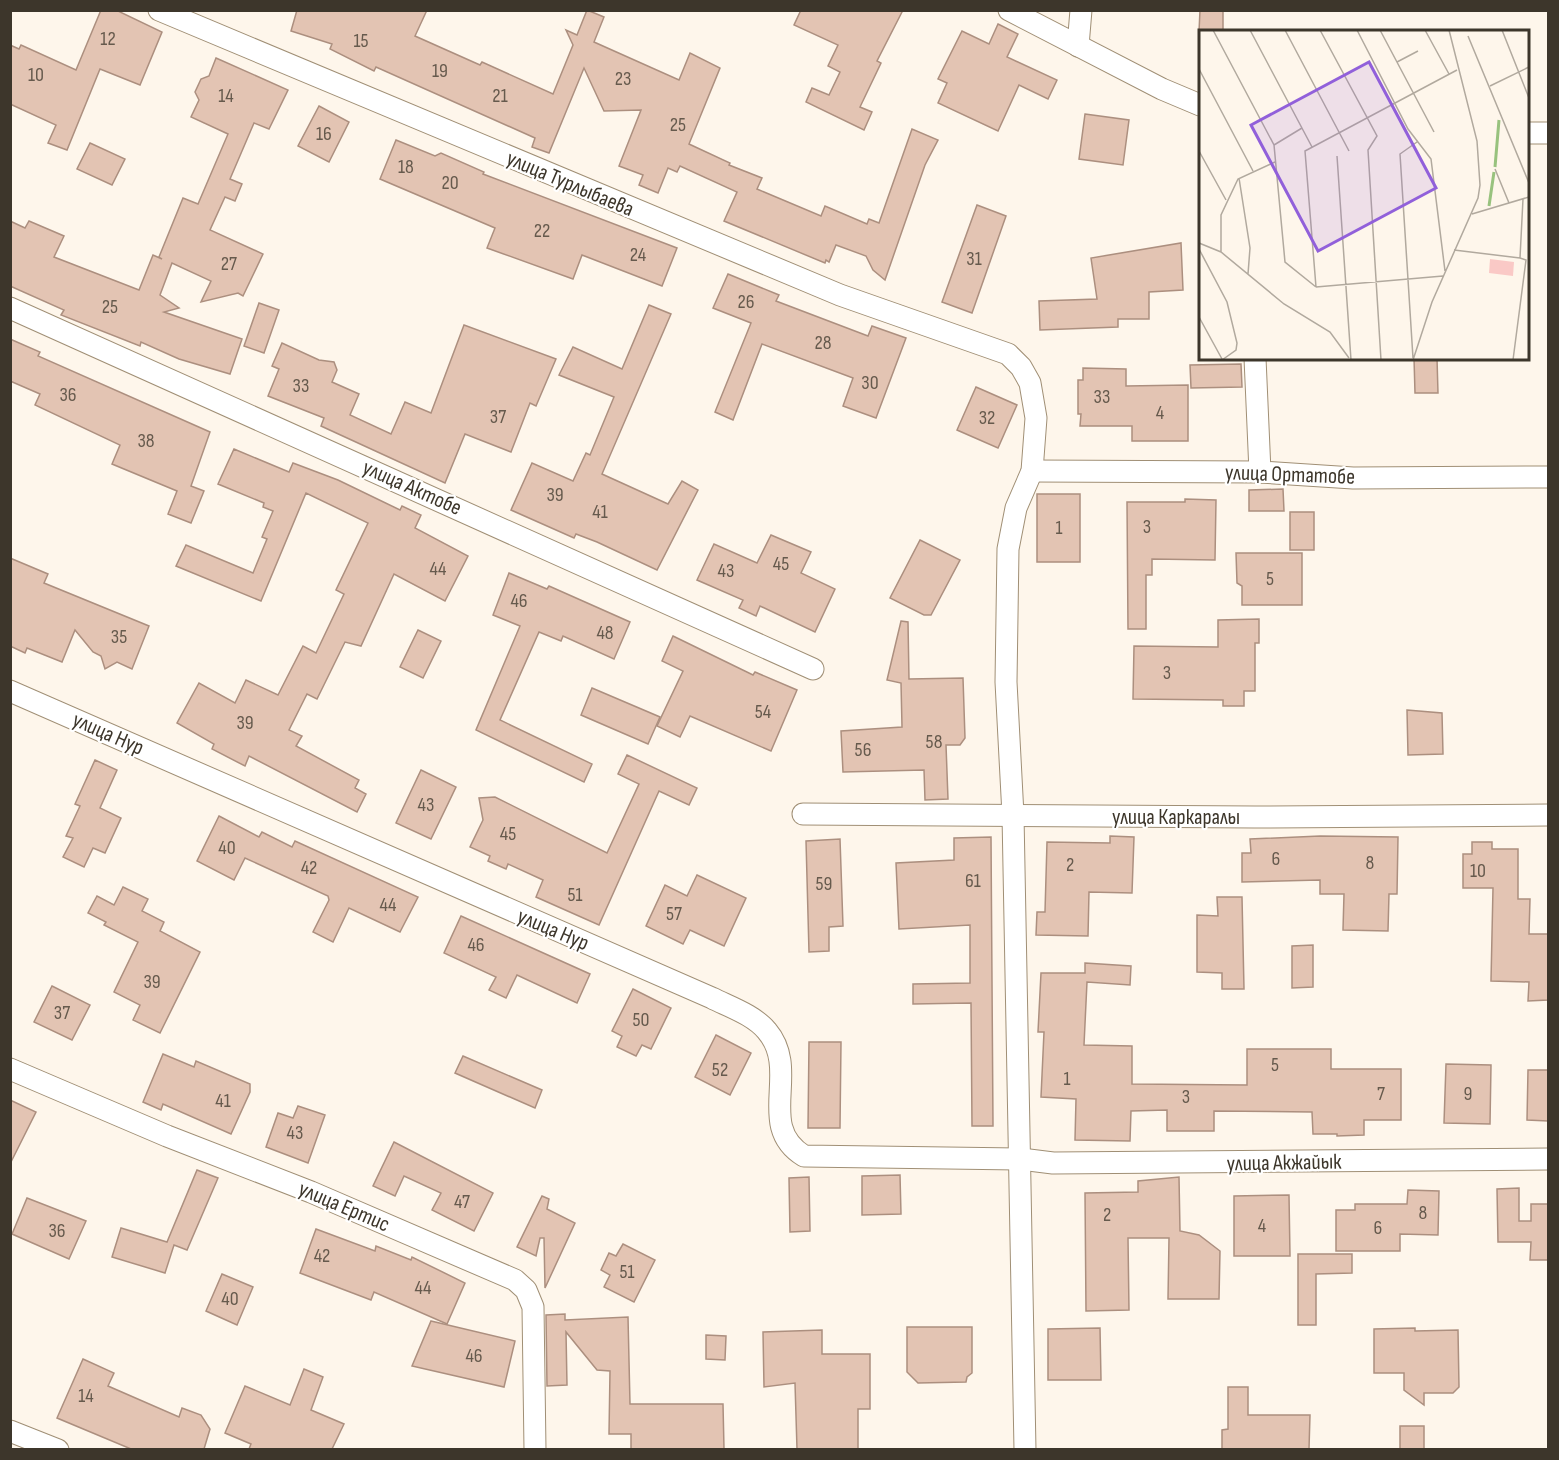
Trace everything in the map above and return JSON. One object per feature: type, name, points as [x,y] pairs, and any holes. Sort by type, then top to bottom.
[{"type":"street","name":"улица Турлыбаева","points":[[159,10],[840,295],[1008,354],[1021,367],[1030,383],[1036,418],[1032,471],[1016,508],[1008,549],[1006,682],[1013,815],[1025,1449]]},
{"type":"street","points":[[1009,10],[1162,89],[1199,105]]},
{"type":"street","points":[[1078,46],[1081,10]]},
{"type":"street","points":[[1529,133],[1548,133]]},
{"type":"street","name":"улица Актобе","points":[[10,308],[813,669]]},
{"type":"street","points":[[1255,360],[1260,472]]},
{"type":"street","name":"улица Ортатобе","points":[[1032,471],[1260,472],[1353,478],[1548,477]]},
{"type":"street","name":"улица Нур","points":[[10,691],[712,998],[753,1020],[766,1030],[776,1044],[783,1071],[779,1115],[783,1135],[790,1148],[804,1156],[1021,1159]]},
{"type":"street","name":"улица Каркаралы","points":[[803,814],[1548,815]]},
{"type":"street","name":"улица Ертис","points":[[10,1069],[167,1136],[311,1192],[515,1280],[526,1290],[533,1307],[536,1449]]},
{"type":"street","name":"улица Акжайык","points":[[1021,1159],[1053,1163],[1244,1164],[1548,1159]]},
{"type":"street","points":[[10,1431],[58,1449]]},
{"type":"building","points":[[101,10],[116,10],[162,32],[140,85],[100,69],[67,150],[48,143],[56,125],[10,104],[10,45],[19,49],[21,45],[76,70]]},
{"type":"building","points":[[297,10],[427,10],[415,36],[480,65],[482,62],[553,94],[573,45],[566,30],[577,35],[587,10],[604,17],[594,42],[679,80],[690,53],[720,68],[689,144],[730,163],[729,165],[762,178],[757,189],[821,216],[825,206],[867,224],[869,219],[879,223],[912,129],[938,140],[925,165],[885,280],[873,270],[866,256],[836,245],[829,262],[826,260],[825,263],[724,221],[737,192],[680,166],[677,172],[668,168],[658,193],[639,185],[643,175],[619,166],[641,110],[604,111],[584,68],[549,153],[532,147],[535,138],[376,67],[374,71],[330,49],[332,44],[291,31]]},
{"type":"building","points":[[801,10],[903,10],[877,61],[881,63],[860,107],[872,112],[864,130],[806,102],[812,88],[829,95],[840,72],[828,66],[838,45],[794,25]]},
{"type":"building","points":[[1200,10],[1223,10],[1223,30],[1199,30]]},
{"type":"building","points":[[998,24],[1018,34],[1007,57],[1057,80],[1048,99],[1019,85],[998,131],[938,103],[947,83],[938,79],[962,31],[989,44]]},
{"type":"building","points":[[216,58],[288,90],[269,129],[254,123],[230,179],[242,184],[235,201],[225,197],[210,230],[263,254],[243,296],[238,293],[201,302],[211,281],[172,263],[160,295],[179,308],[164,312],[242,339],[230,374],[179,359],[141,342],[140,346],[61,315],[64,310],[10,286],[10,221],[25,228],[29,221],[64,236],[54,257],[139,290],[153,255],[162,259],[159,257],[183,198],[198,204],[228,134],[191,117],[199,100],[195,92],[201,79],[209,76]]},
{"type":"building","points":[[319,106],[349,122],[329,162],[298,146]]},
{"type":"building","points":[[1085,114],[1129,120],[1123,165],[1079,159]]},
{"type":"building","points":[[396,140],[435,156],[441,153],[484,172],[483,174],[677,248],[662,286],[582,255],[573,279],[487,248],[495,228],[380,179]]},
{"type":"building","points":[[90,143],[125,159],[112,185],[77,169]]},
{"type":"building","points":[[977,205],[1006,216],[972,313],[942,302]]},
{"type":"building","points":[[1181,243],[1183,290],[1149,292],[1149,319],[1118,319],[1118,327],[1040,330],[1039,301],[1097,299],[1091,258]]},
{"type":"building","points":[[728,274],[779,295],[776,301],[868,336],[872,326],[906,338],[876,418],[843,406],[853,378],[762,344],[733,420],[715,412],[751,323],[713,308]]},
{"type":"building","points":[[259,303],[279,310],[264,353],[244,346]]},
{"type":"building","points":[[649,305],[671,314],[602,474],[668,504],[682,481],[698,490],[657,570],[597,542],[576,534],[574,538],[511,510],[532,463],[573,481],[586,453],[590,455],[614,397],[559,375],[573,347],[622,369]]},
{"type":"building","points":[[464,325],[556,359],[536,406],[530,403],[511,452],[465,434],[445,483],[321,426],[324,418],[268,396],[279,369],[272,366],[282,343],[319,360],[334,362],[337,370],[332,382],[359,394],[350,415],[391,434],[405,402],[431,413]]},
{"type":"building","points":[[10,339],[40,352],[38,356],[210,432],[191,486],[204,491],[191,523],[168,514],[177,491],[112,464],[120,445],[35,405],[40,394],[10,381]]},
{"type":"building","points":[[1414,360],[1437,360],[1438,393],[1415,393]]},
{"type":"building","points":[[1241,364],[1242,387],[1191,388],[1190,365]]},
{"type":"building","points":[[1083,368],[1126,369],[1126,386],[1188,385],[1188,441],[1132,441],[1132,426],[1080,426],[1078,380],[1083,380]]},
{"type":"building","points":[[976,387],[1017,405],[998,448],[957,430]]},
{"type":"building","points":[[234,449],[289,472],[293,463],[338,480],[400,510],[402,506],[421,515],[415,528],[468,556],[445,601],[394,574],[361,646],[345,642],[317,699],[307,694],[289,730],[302,736],[296,746],[359,780],[355,788],[366,794],[357,812],[249,756],[245,766],[212,749],[214,744],[177,723],[199,683],[235,703],[246,680],[278,695],[303,646],[316,653],[344,594],[336,590],[368,523],[306,493],[261,601],[176,566],[186,545],[253,573],[267,539],[262,537],[273,511],[263,507],[264,503],[218,484]]},
{"type":"building","points":[[1283,489],[1284,511],[1249,511],[1249,490]]},
{"type":"building","points":[[1037,494],[1080,494],[1080,562],[1037,562]]},
{"type":"building","points":[[1185,499],[1216,500],[1215,560],[1152,559],[1152,575],[1146,575],[1146,629],[1128,629],[1127,502],[1185,502]]},
{"type":"building","points":[[1290,512],[1314,512],[1314,550],[1290,550]]},
{"type":"building","points":[[771,535],[811,552],[801,573],[835,589],[815,632],[760,606],[756,616],[739,608],[743,600],[697,580],[714,544],[757,563]]},
{"type":"building","points":[[920,540],[960,560],[931,615],[924,615],[890,598]]},
{"type":"building","points":[[1236,553],[1302,553],[1302,605],[1242,605],[1242,586],[1237,583]]},
{"type":"building","points":[[10,558],[48,574],[44,583],[149,626],[132,669],[117,662],[105,669],[101,656],[93,652],[75,630],[62,662],[27,648],[25,653],[10,646]]},
{"type":"building","points":[[509,573],[547,589],[549,586],[630,622],[614,659],[563,636],[561,641],[539,632],[500,720],[592,764],[584,782],[476,730],[520,626],[493,615]]},
{"type":"building","points":[[1259,619],[1259,643],[1255,643],[1255,691],[1244,691],[1244,706],[1223,706],[1223,700],[1133,699],[1134,646],[1218,647],[1218,620]]},
{"type":"building","points":[[901,621],[908,622],[909,679],[963,678],[965,738],[960,745],[946,745],[948,799],[925,800],[924,770],[843,772],[841,731],[902,727],[901,683],[887,680]]},
{"type":"building","points":[[418,630],[441,641],[423,678],[400,667]]},
{"type":"building","points":[[673,636],[753,675],[755,672],[797,690],[771,751],[690,716],[680,737],[657,726],[683,671],[662,661]]},
{"type":"building","points":[[592,688],[660,717],[648,744],[581,715]]},
{"type":"building","points":[[1407,710],[1442,713],[1443,754],[1408,755]]},
{"type":"building","points":[[627,755],[697,788],[689,805],[659,791],[599,925],[536,897],[543,880],[508,864],[506,869],[488,861],[490,856],[470,847],[483,820],[479,798],[495,797],[607,853],[639,784],[618,774]]},
{"type":"building","points":[[95,760],[117,770],[100,808],[121,818],[105,853],[93,848],[84,867],[63,857],[73,838],[66,836],[80,806],[75,804]]},
{"type":"building","points":[[421,770],[456,787],[431,839],[396,823]]},
{"type":"building","points":[[219,816],[259,837],[262,832],[292,847],[295,841],[418,897],[400,932],[349,908],[333,942],[313,932],[329,900],[328,896],[245,858],[234,880],[197,861]]},
{"type":"building","points":[[1110,836],[1134,837],[1132,893],[1089,892],[1088,936],[1036,935],[1037,912],[1045,912],[1047,842],[1110,843]]},
{"type":"building","points":[[1320,836],[1398,837],[1397,894],[1389,894],[1388,931],[1343,930],[1344,894],[1320,894],[1320,880],[1242,882],[1242,853],[1251,853],[1250,839]]},
{"type":"building","points":[[991,837],[993,1126],[972,1126],[971,1003],[913,1004],[913,984],[970,983],[970,925],[899,929],[896,863],[954,860],[954,838]]},
{"type":"building","points":[[840,839],[843,926],[829,927],[829,951],[809,952],[806,841]]},
{"type":"building","points":[[1472,842],[1492,842],[1492,849],[1518,849],[1518,899],[1530,899],[1529,934],[1548,934],[1548,1000],[1528,1001],[1529,982],[1491,981],[1493,888],[1463,888],[1463,854],[1472,854]]},
{"type":"building","points":[[697,875],[746,898],[724,946],[690,930],[683,944],[646,926],[665,885],[687,896]]},
{"type":"building","points":[[123,887],[148,899],[142,911],[164,922],[160,931],[200,952],[160,1033],[133,1020],[140,1005],[114,992],[138,942],[104,925],[106,922],[88,913],[97,896],[114,905]]},
{"type":"building","points":[[1217,897],[1242,897],[1244,989],[1222,989],[1222,973],[1197,972],[1197,915],[1218,916]]},
{"type":"building","points":[[461,916],[590,974],[577,1003],[517,975],[506,998],[489,990],[496,977],[444,953]]},
{"type":"building","points":[[1313,945],[1313,987],[1292,988],[1292,946]]},
{"type":"building","points":[[1085,963],[1131,966],[1130,985],[1087,982],[1084,1045],[1132,1046],[1132,1084],[1247,1085],[1247,1049],[1331,1049],[1331,1069],[1401,1069],[1401,1120],[1364,1120],[1364,1135],[1337,1136],[1337,1134],[1313,1134],[1312,1112],[1214,1111],[1214,1131],[1167,1131],[1167,1110],[1131,1111],[1130,1141],[1075,1140],[1076,1099],[1041,1097],[1044,1032],[1038,1032],[1041,973],[1085,973]]},
{"type":"building","points":[[52,986],[90,1005],[72,1040],[34,1022]]},
{"type":"building","points":[[633,989],[671,1008],[651,1049],[642,1045],[636,1056],[617,1047],[622,1036],[612,1031]]},
{"type":"building","points":[[716,1035],[751,1053],[730,1095],[695,1077]]},
{"type":"building","points":[[809,1042],[841,1042],[840,1128],[808,1128]]},
{"type":"building","points":[[163,1054],[194,1067],[196,1061],[250,1084],[250,1092],[231,1134],[163,1104],[161,1110],[143,1102]]},
{"type":"building","points":[[463,1056],[542,1090],[535,1108],[455,1073]]},
{"type":"building","points":[[1446,1064],[1491,1065],[1490,1124],[1444,1123]]},
{"type":"building","points":[[1528,1070],[1548,1070],[1548,1121],[1527,1120]]},
{"type":"building","points":[[10,1100],[36,1112],[10,1164]]},
{"type":"building","points":[[298,1106],[325,1115],[308,1163],[266,1147],[278,1113],[293,1118]]},
{"type":"building","points":[[394,1142],[493,1193],[474,1231],[432,1210],[441,1193],[404,1176],[395,1196],[373,1186]]},
{"type":"building","points":[[197,1170],[218,1178],[187,1250],[174,1245],[165,1273],[112,1257],[121,1228],[167,1242]]},
{"type":"building","points":[[900,1175],[901,1214],[862,1215],[862,1176]]},
{"type":"building","points":[[809,1177],[810,1231],[790,1232],[789,1178]]},
{"type":"building","points":[[1179,1177],[1180,1231],[1199,1235],[1220,1251],[1219,1299],[1168,1299],[1169,1238],[1128,1238],[1129,1310],[1086,1311],[1085,1193],[1138,1192],[1138,1181]]},
{"type":"building","points":[[1519,1188],[1519,1221],[1531,1221],[1531,1204],[1548,1204],[1548,1260],[1530,1260],[1531,1242],[1498,1242],[1497,1189]]},
{"type":"building","points":[[1408,1190],[1439,1191],[1438,1235],[1400,1234],[1400,1251],[1336,1251],[1336,1210],[1355,1210],[1355,1204],[1407,1204]]},
{"type":"building","points":[[1289,1195],[1290,1256],[1234,1256],[1234,1196]]},
{"type":"building","points":[[542,1196],[549,1199],[547,1209],[575,1223],[545,1288],[544,1238],[540,1238],[536,1256],[517,1247]]},
{"type":"building","points":[[27,1198],[86,1221],[69,1259],[12,1234]]},
{"type":"building","points":[[316,1229],[375,1251],[376,1246],[411,1260],[412,1257],[465,1283],[447,1324],[374,1292],[371,1300],[300,1273]]},
{"type":"building","points":[[623,1244],[655,1260],[634,1302],[604,1287],[610,1275],[601,1270],[609,1253],[616,1256]]},
{"type":"building","points":[[1298,1254],[1352,1254],[1352,1273],[1316,1274],[1316,1325],[1298,1325]]},
{"type":"building","points":[[222,1274],[253,1287],[237,1325],[206,1311]]},
{"type":"building","points":[[565,1314],[565,1320],[628,1317],[630,1404],[723,1404],[724,1449],[631,1449],[631,1434],[609,1434],[610,1371],[597,1370],[566,1332],[567,1385],[547,1386],[546,1315]]},
{"type":"building","points":[[431,1321],[515,1341],[504,1387],[412,1366]]},
{"type":"building","points":[[907,1327],[972,1327],[972,1373],[967,1377],[966,1382],[918,1383],[907,1372]]},
{"type":"building","points":[[1100,1328],[1101,1380],[1048,1380],[1048,1329]]},
{"type":"building","points":[[1415,1328],[1415,1331],[1458,1330],[1459,1387],[1453,1393],[1424,1393],[1424,1405],[1404,1390],[1404,1373],[1374,1373],[1374,1329]]},
{"type":"building","points":[[822,1330],[822,1354],[870,1354],[870,1409],[858,1409],[858,1449],[797,1449],[795,1383],[764,1387],[763,1332]]},
{"type":"building","points":[[706,1335],[726,1336],[725,1360],[706,1359]]},
{"type":"building","points":[[83,1359],[114,1373],[108,1386],[179,1417],[182,1408],[201,1415],[210,1429],[204,1449],[131,1449],[57,1418]]},
{"type":"building","points":[[304,1369],[323,1377],[311,1410],[344,1424],[332,1449],[249,1449],[251,1444],[225,1433],[245,1386],[290,1405]]},
{"type":"building","points":[[1228,1387],[1248,1387],[1248,1415],[1310,1415],[1309,1449],[1222,1449],[1222,1430],[1228,1429]]},
{"type":"building","points":[[1400,1426],[1424,1426],[1424,1449],[1400,1449]]}]
